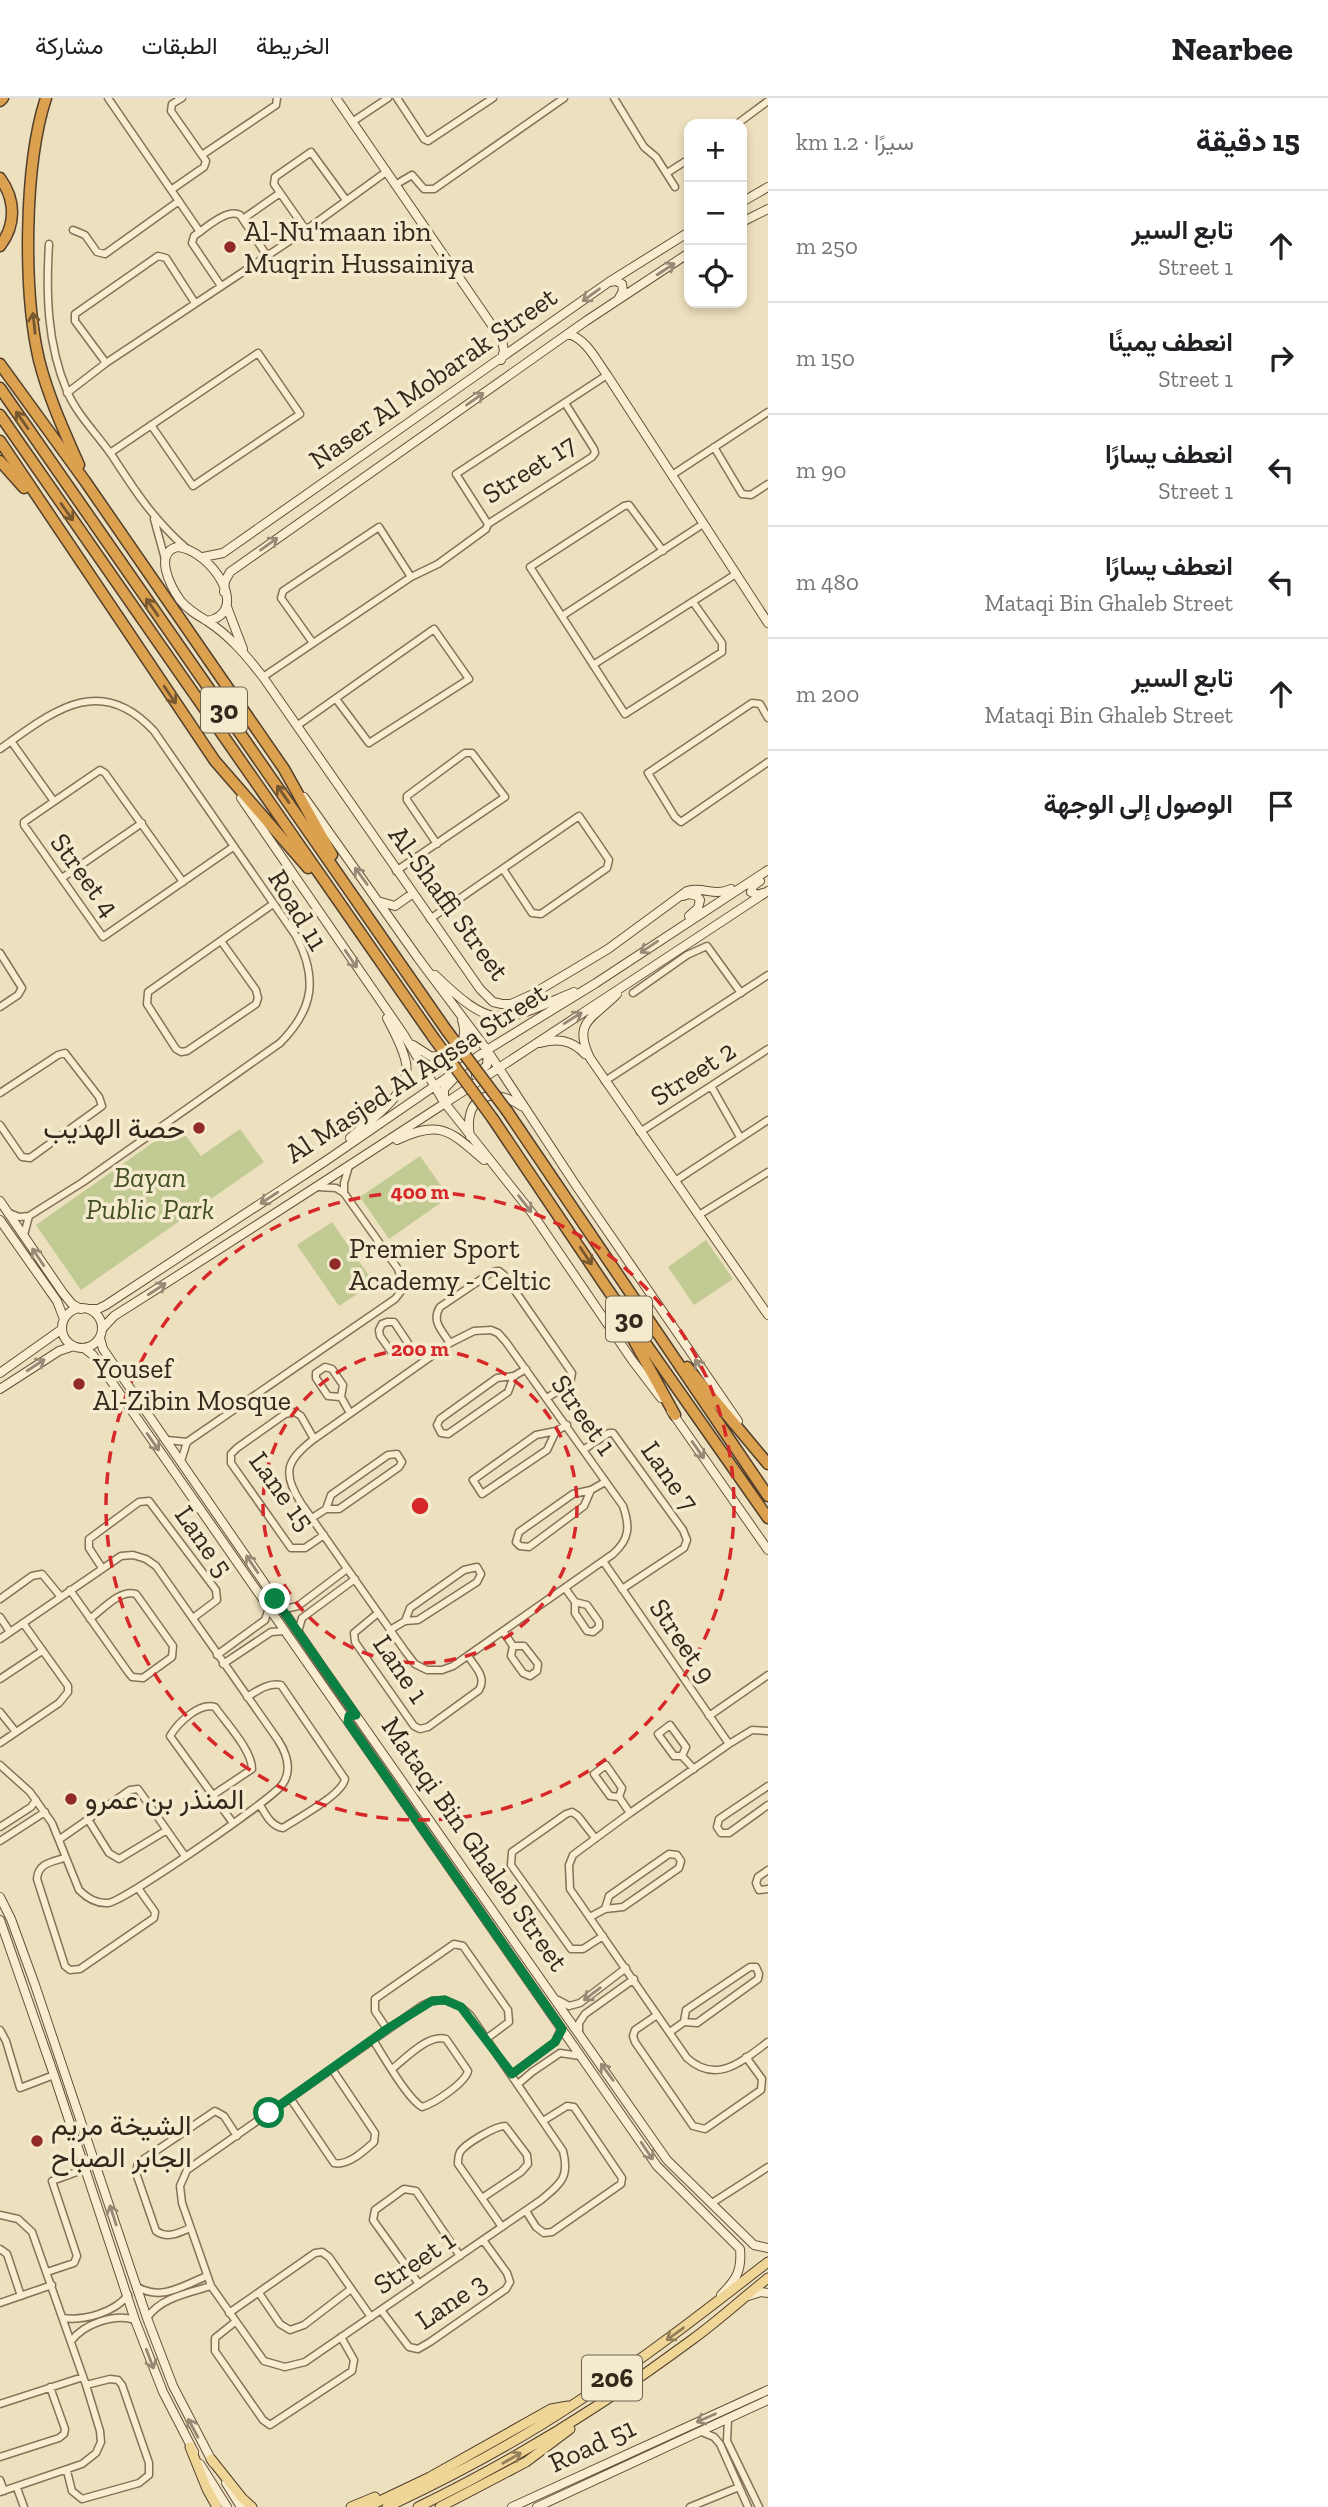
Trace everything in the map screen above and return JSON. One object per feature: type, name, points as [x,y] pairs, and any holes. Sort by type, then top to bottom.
[{"type":"highway","points":[[46,98],[36,144],[31,197],[29,250],[33,320],[48,386],[85,481]]},
{"type":"highway","points":[[0,178],[9,194],[13,212],[10,229],[0,246]]},
{"type":"highway","points":[[2,368],[85,481],[284,769],[353,895]]},
{"type":"highway","name":"30","points":[[0,388],[447,1031],[508,1111],[768,1496]]},
{"type":"highway","name":"30","points":[[0,415],[768,1518]]},
{"type":"highway","points":[[0,441],[215,761],[340,904]]},
{"type":"highway","points":[[0,461],[50,516]]},
{"type":"highway","points":[[607,1287],[630,1337],[675,1415]]},
{"type":"highway","points":[[658,1336],[768,1464]]},
{"type":"main road","name":"206","points":[[387,2507],[446,2479],[573,2405],[702,2314],[768,2262]]},
{"type":"main road","name":"206","points":[[418,2507],[452,2491],[583,2416],[695,2338],[768,2278]]},
{"type":"main road","points":[[367,2507],[500,2439],[551,2409],[573,2405]]},
{"type":"main road","points":[[440,2507],[526,2462],[563,2435],[583,2416]]},
{"type":"main road","points":[[190,2447],[206,2489],[217,2507]]},
{"type":"main road","points":[[211,2459],[252,2507]]},
{"type":"main road","points":[[351,2507],[374,2498],[390,2496]]},
{"type":"street","points":[[108,98],[200,232]]},
{"type":"street","points":[[171,190],[204,167],[206,161],[171,111],[173,104],[181,98]]},
{"type":"street","points":[[202,155],[276,105],[277,98]]},
{"type":"street","points":[[336,98],[494,329],[504,347],[501,359]]},
{"type":"street","points":[[352,122],[388,98]]},
{"type":"street","points":[[397,98],[428,141],[493,98]]},
{"type":"street","points":[[395,185],[412,175],[424,188],[434,189],[563,98]]},
{"type":"street","points":[[614,98],[643,147],[655,155],[675,187]]},
{"type":"street","points":[[744,119],[768,101]]},
{"type":"street","points":[[306,230],[274,184],[275,177],[311,152],[346,200]]},
{"type":"street","points":[[667,173],[684,162]]},
{"type":"street","points":[[67,393],[106,363],[306,230],[386,172]]},
{"type":"street","points":[[747,199],[768,187]]},
{"type":"street","points":[[243,219],[280,193]]},
{"type":"street","points":[[73,230],[85,235],[97,252],[105,254],[179,201]]},
{"type":"street","points":[[747,220],[768,209]]},
{"type":"street","points":[[221,286],[192,243],[194,236],[200,232],[232,212],[238,214],[267,256]]},
{"type":"street","name":"Naser Al Mobarak Street","points":[[202,557],[223,553],[609,282],[684,235]]},
{"type":"street","points":[[49,244],[47,289],[50,324],[67,393],[153,517],[186,548],[202,557]]},
{"type":"street","points":[[106,363],[75,321],[75,314],[158,256],[166,258],[195,303]]},
{"type":"street","name":"Naser Al Mobarak Street","points":[[224,592],[225,581],[230,572],[586,321],[684,256]]},
{"type":"street","points":[[609,282],[619,282],[623,286],[617,300]]},
{"type":"street","points":[[584,342],[586,321]]},
{"type":"street","points":[[494,329],[504,340],[521,346]]},
{"type":"street","points":[[569,334],[584,342],[607,375],[768,623]]},
{"type":"street","points":[[110,453],[151,425],[258,353],[300,414],[192,486],[151,425]]},
{"type":"street","name":"Street 17","points":[[565,403],[595,453],[488,524],[456,474],[607,375]]},
{"type":"street","points":[[441,402],[438,413],[442,416],[451,415]]},
{"type":"street","points":[[672,474],[768,412]]},
{"type":"street","points":[[714,447],[742,494],[751,495],[768,484]]},
{"type":"street","points":[[663,551],[629,505],[530,568],[625,714],[722,652],[722,643],[693,602]]},
{"type":"street","points":[[153,517],[165,561]]},
{"type":"street","points":[[263,677],[411,576],[438,564],[486,529],[488,524]]},
{"type":"street","points":[[562,616],[703,524]]},
{"type":"street","points":[[313,643],[281,598],[283,591],[379,527],[411,576]]},
{"type":"street","points":[[165,561],[171,548],[186,548]]},
{"type":"street","name":"Al-Shaffi Street","points":[[202,557],[213,567],[220,579],[244,652]]},
{"type":"street","name":"Al-Shaffi Street","points":[[165,561],[166,573],[180,599],[192,612],[223,631],[244,652],[298,725],[412,894],[485,996],[493,1002],[511,1004],[585,964],[694,889],[711,893],[727,892],[767,873]]},
{"type":"street","points":[[593,665],[736,574]]},
{"type":"street","points":[[206,621],[225,614],[227,607]]},
{"type":"street","points":[[298,725],[434,629],[469,679],[369,743],[336,699]]},
{"type":"street","name":"Road 11","points":[[0,749],[49,714],[69,705],[97,702],[129,711],[154,732],[273,904],[303,950],[310,977],[306,1008],[292,1031],[262,1056],[83,1182],[29,1216]]},
{"type":"street","points":[[768,718],[760,704],[752,703],[648,773],[675,817],[681,822],[768,762]]},
{"type":"street","name":"Street 4","points":[[11,741],[53,800]]},
{"type":"street","points":[[396,871],[437,844],[505,797],[472,753],[465,753],[407,796],[407,800],[437,844]]},
{"type":"street","points":[[215,761],[404,1035],[444,1102],[531,1213],[768,1550]]},
{"type":"street","points":[[284,769],[418,958],[488,1049],[575,1184],[768,1464]]},
{"type":"street","name":"Street 4","points":[[183,882],[105,773],[100,770],[25,819],[24,825],[103,937],[183,882],[233,847]]},
{"type":"street","points":[[430,919],[579,816],[609,860],[607,868],[536,915],[503,869]]},
{"type":"street","points":[[61,878],[142,823]]},
{"type":"street","points":[[767,873],[750,889],[753,894],[768,892]]},
{"type":"street","name":"Al Masjed Al Aqssa Street","points":[[84,1309],[98,1309],[106,1305],[327,1160],[488,1049],[767,873]]},
{"type":"street","name":"Al Masjed Al Aqssa Street","points":[[101,1333],[114,1316],[369,1154],[444,1102],[627,984],[683,952],[768,892]]},
{"type":"street","points":[[377,899],[395,906],[412,894]]},
{"type":"street","points":[[676,929],[698,908],[700,900],[689,894],[680,897]]},
{"type":"street","points":[[221,941],[256,990],[256,1004],[187,1051],[181,1052],[176,1049],[146,1004],[148,992],[273,904]]},
{"type":"street","points":[[633,993],[683,952],[707,946],[741,993]]},
{"type":"street","points":[[0,953],[22,988],[18,995],[0,1007]]},
{"type":"street","points":[[418,958],[467,1004],[491,1017],[519,1014],[596,983]]},
{"type":"street","points":[[606,1082],[768,975]]},
{"type":"street","points":[[590,1059],[581,1033],[587,1022],[627,984]]},
{"type":"street","points":[[327,1160],[398,1094],[406,1078],[404,1055],[377,996]]},
{"type":"street","points":[[404,1035],[425,1054],[447,1056],[459,1047],[464,1039],[460,1015]]},
{"type":"street","points":[[536,1044],[556,1039],[565,1040],[578,1046],[590,1059],[768,1315]]},
{"type":"street","points":[[457,1095],[487,1065],[488,1049]]},
{"type":"street","name":"Street 2","points":[[640,1132],[768,1049]]},
{"type":"street","points":[[0,1093],[65,1053],[99,1097],[102,1106],[30,1158],[22,1157],[0,1125]]},
{"type":"street","points":[[444,1102],[444,1088],[475,1058]]},
{"type":"street","points":[[710,1086],[740,1137]]},
{"type":"street","points":[[470,1138],[470,1114],[474,1105],[485,1097],[505,1096],[527,1109]]},
{"type":"street","points":[[676,1181],[768,1120]]},
{"type":"street","points":[[369,1154],[412,1133],[435,1129],[456,1137],[502,1176]]},
{"type":"street","points":[[344,1193],[349,1166]]},
{"type":"street","points":[[699,1215],[768,1172]]},
{"type":"street","points":[[181,1461],[187,1442],[395,1299],[402,1290],[398,1269],[344,1193],[326,1186],[316,1187]]},
{"type":"street","points":[[0,1201],[72,1304],[98,1317],[101,1333],[90,1346],[59,1350],[0,1389]]},
{"type":"street","points":[[9,1213],[19,1217],[29,1216],[24,1235]]},
{"type":"street","points":[[0,1220],[57,1301],[66,1339],[74,1346]]},
{"type":"street","points":[[450,1343],[435,1321],[440,1307],[492,1272],[499,1271],[505,1275],[572,1373],[570,1383],[547,1398]]},
{"type":"street","points":[[43,1282],[50,1281],[51,1276]]},
{"type":"street","points":[[0,1373],[63,1324],[68,1314],[84,1309]]},
{"type":"street","points":[[376,1312],[382,1324]]},
{"type":"street","points":[[382,1324],[394,1322],[408,1343],[405,1353]]},
{"type":"street","points":[[382,1324],[380,1336],[392,1353],[405,1353]]},
{"type":"street","name":"Street 1","points":[[474,1331],[498,1333],[567,1425],[623,1506],[628,1521],[628,1533],[622,1546],[503,1632],[442,1670],[427,1670],[415,1664],[292,1489],[289,1477],[290,1461],[296,1452],[415,1367],[450,1343],[474,1331]]},
{"type":"street","name":"Mataqi Bin Ghaleb Street","points":[[101,1333],[103,1349],[667,2160],[754,2245],[768,2248]]},
{"type":"street","name":"Mataqi Bin Ghaleb Street","points":[[84,1348],[93,1355],[657,2166],[735,2243]]},
{"type":"street","points":[[405,1353],[415,1367]]},
{"type":"street","points":[[341,1397],[328,1396],[316,1378],[316,1373],[325,1367],[332,1369],[343,1385],[341,1397],[350,1413]]},
{"type":"street","points":[[514,1376],[508,1392],[448,1434],[441,1433],[437,1425],[440,1419],[497,1378],[514,1376],[526,1369]]},
{"type":"street","name":"Lane 15","points":[[314,1438],[301,1416],[295,1412],[285,1414],[237,1448],[231,1454],[231,1463],[291,1548],[305,1548],[324,1535]]},
{"type":"street","points":[[556,1432],[547,1450],[482,1493],[473,1480],[536,1435],[556,1432],[567,1425]]},
{"type":"street","name":"Lane 7","points":[[583,1450],[609,1433],[614,1433],[683,1530],[687,1540],[684,1548],[622,1589]]},
{"type":"street","points":[[167,1440],[187,1442]]},
{"type":"street","points":[[312,1518],[326,1509],[340,1508],[399,1467],[402,1461],[397,1454],[388,1455],[331,1495],[326,1509]]},
{"type":"street","points":[[591,1490],[584,1506],[529,1546],[520,1546],[516,1542],[519,1532],[573,1494],[591,1490],[605,1482]]},
{"type":"street","name":"Lane 5","points":[[102,1568],[89,1548],[89,1539],[139,1502],[149,1501],[154,1504],[216,1590],[216,1601],[193,1618]]},
{"type":"street","points":[[213,1528],[221,1527],[223,1522]]},
{"type":"street","points":[[223,1543],[225,1537],[232,1535]]},
{"type":"street","points":[[0,1639],[121,1556],[133,1555],[146,1559],[160,1571],[216,1655],[278,1740],[288,1760],[288,1771],[283,1784],[260,1805],[116,1902],[98,1903],[79,1890],[64,1858],[60,1839],[45,1812],[30,1792],[1,1768]]},
{"type":"street","name":"Street 9","points":[[603,1561],[729,1745]]},
{"type":"street","points":[[390,1630],[405,1621],[418,1620],[477,1582],[481,1574],[477,1567],[464,1570],[410,1608],[405,1621]]},
{"type":"street","points":[[279,1605],[289,1608],[298,1606],[347,1569]]},
{"type":"street","points":[[0,1599],[32,1576],[42,1574],[61,1597]]},
{"type":"street","points":[[298,1632],[302,1618],[355,1579]]},
{"type":"street","points":[[565,1588],[575,1602],[575,1613],[587,1631],[593,1632],[599,1627],[599,1622],[587,1605],[575,1602]]},
{"type":"street","points":[[70,1590],[90,1619],[132,1677],[144,1678],[172,1657],[173,1646],[136,1594],[129,1592],[118,1597],[90,1619]]},
{"type":"street","points":[[216,1655],[265,1620],[269,1608]]},
{"type":"street","name":"Lane 1","points":[[379,1613],[354,1633],[355,1642],[414,1726],[420,1729],[428,1727],[483,1685],[483,1679],[468,1656]]},
{"type":"street","points":[[0,1617],[10,1632]]},
{"type":"street","points":[[0,1743],[67,1696],[68,1686],[23,1623]]},
{"type":"street","points":[[223,1664],[271,1632],[285,1631]]},
{"type":"street","points":[[503,1632],[513,1646],[511,1656],[523,1673],[530,1676],[537,1671],[538,1664],[524,1646],[513,1646]]},
{"type":"street","points":[[0,1679],[42,1651]]},
{"type":"street","points":[[709,1716],[768,1675]]},
{"type":"street","points":[[247,1697],[266,1686],[281,1685],[345,1779],[344,1785],[334,1794],[283,1828],[277,1827],[269,1820],[260,1805]]},
{"type":"street","points":[[338,1707],[346,1707],[347,1703]]},
{"type":"street","points":[[213,1794],[252,1769],[252,1764],[249,1754],[215,1707],[209,1705],[178,1724],[170,1735],[233,1823]]},
{"type":"street","points":[[0,1712],[16,1732]]},
{"type":"street","points":[[348,1722],[349,1716],[356,1715]]},
{"type":"street","points":[[682,1756],[686,1747],[670,1725],[658,1734],[674,1756],[682,1756],[694,1769]]},
{"type":"street","points":[[768,1731],[752,1731],[630,1812],[573,1855],[568,1876],[570,1889],[687,2058],[696,2067],[710,2071],[726,2069],[768,2042]]},
{"type":"street","points":[[620,1797],[610,1796],[594,1774],[606,1765],[622,1788],[620,1797],[630,1812]]},
{"type":"street","points":[[768,1786],[719,1819],[717,1827],[720,1833],[729,1833],[768,1805]]},
{"type":"street","points":[[60,1839],[130,1790],[138,1789],[185,1856]]},
{"type":"street","points":[[0,1827],[31,1807],[36,1800]]},
{"type":"street","points":[[0,1841],[45,1812]]},
{"type":"street","points":[[595,1838],[572,1812],[512,1852],[510,1859],[511,1865],[571,1949],[583,1949],[603,1936]]},
{"type":"street","points":[[89,1821],[109,1853],[119,1860],[167,1830]]},
{"type":"street","points":[[590,1917],[605,1909],[623,1907],[679,1868],[681,1861],[677,1855],[669,1854],[609,1896],[605,1909]]},
{"type":"street","points":[[64,1858],[41,1866],[37,1870],[37,1879],[65,1966],[69,1970],[80,1969],[154,1918],[155,1912],[138,1888]]},
{"type":"street","points":[[768,1870],[758,1877],[756,1883],[759,1890],[768,1889]]},
{"type":"street","points":[[0,1897],[35,1985],[136,2287],[173,2386],[211,2459],[241,2507]]},
{"type":"street","points":[[0,1920],[29,1984],[35,1985]]},
{"type":"street","points":[[494,1932],[502,1932],[503,1924]]},
{"type":"street","points":[[7,1935],[135,2320],[158,2379],[190,2447],[227,2507]]},
{"type":"street","points":[[504,1946],[506,1940],[514,1939]]},
{"type":"street","points":[[387,2029],[375,2011],[375,1999],[454,1944],[458,1944],[463,1946],[508,2010],[509,2022],[486,2039]]},
{"type":"street","points":[[670,2032],[684,2022],[697,2023],[758,1979],[760,1974],[756,1968],[750,1966],[686,2010],[684,2022]]},
{"type":"street","points":[[556,1999],[569,2006],[580,2003],[626,1968]]},
{"type":"street","points":[[579,2034],[579,2023],[585,2014],[634,1979]]},
{"type":"street","points":[[26,1992],[34,1997],[50,2044],[57,2053]]},
{"type":"street","name":"Street 1","points":[[445,2000],[461,2007],[512,2074],[564,2151],[566,2169],[563,2180],[526,2211],[305,2362],[285,2367],[264,2361],[211,2286],[182,2203],[180,2186],[187,2170],[387,2029],[432,2001],[445,2000]]},
{"type":"street","points":[[657,2015],[635,2030],[635,2042],[693,2126],[705,2129],[761,2090],[762,2079],[746,2057]]},
{"type":"street","points":[[512,2074],[555,2042],[562,2029]]},
{"type":"street","points":[[0,2030],[20,2088],[54,2076]]},
{"type":"street","points":[[373,2040],[392,2069],[415,2102],[422,2107],[432,2104],[468,2075],[465,2064],[443,2038],[432,2039],[392,2069]]},
{"type":"street","points":[[518,2084],[560,2053],[580,2056]]},
{"type":"street","points":[[290,2098],[334,2162],[348,2161],[374,2141],[374,2133],[332,2069]]},
{"type":"street","points":[[613,2101],[623,2106],[622,2094]]},
{"type":"street","points":[[526,2211],[536,2227],[544,2233],[552,2232],[621,2184],[622,2178],[574,2107],[567,2106],[543,2121]]},
{"type":"street","points":[[190,2228],[164,2236],[156,2231],[136,2174],[138,2163],[215,2111],[224,2116],[237,2136]]},
{"type":"street","points":[[626,2120],[627,2115],[636,2114]]},
{"type":"street","points":[[482,2198],[521,2172],[528,2164],[527,2155],[505,2126],[497,2126],[459,2153],[458,2164],[502,2227]]},
{"type":"street","points":[[712,2203],[768,2167]]},
{"type":"street","points":[[47,2272],[74,2263],[77,2256],[52,2181],[85,2169]]},
{"type":"street","points":[[419,2284],[373,2220],[374,2210],[404,2189],[416,2191],[460,2256]]},
{"type":"street","points":[[0,2215],[18,2219],[32,2232],[86,2385],[101,2442],[90,2459],[67,2471],[2,2491],[0,2480]]},
{"type":"street","points":[[735,2243],[744,2245],[745,2236]]},
{"type":"street","name":"Lane 3","points":[[381,2310],[404,2343],[412,2348],[418,2349],[452,2327],[506,2289],[509,2281],[507,2273],[483,2240]]},
{"type":"street","points":[[702,2314],[737,2279],[741,2259],[740,2249],[735,2243]]},
{"type":"street","points":[[0,2249],[7,2254],[21,2296]]},
{"type":"street","points":[[229,2313],[315,2253],[322,2252],[329,2257],[370,2317]]},
{"type":"street","points":[[136,2287],[160,2294],[207,2276]]},
{"type":"street","points":[[0,2303],[51,2285]]},
{"type":"street","points":[[147,2318],[155,2307],[211,2286]]},
{"type":"street","points":[[259,2293],[279,2324],[290,2330],[304,2325],[351,2289]]},
{"type":"street","points":[[743,2298],[761,2292],[768,2293]]},
{"type":"street","points":[[63,2318],[84,2317],[112,2309],[120,2305],[128,2295]]},
{"type":"street","points":[[71,2341],[77,2333],[100,2322],[117,2318],[135,2320]]},
{"type":"street","points":[[235,2322],[215,2338],[215,2351],[263,2420],[270,2425],[352,2371],[354,2360],[341,2337]]},
{"type":"street","points":[[0,2404],[83,2376]]},
{"type":"street","points":[[67,2471],[72,2491],[82,2499],[139,2483],[149,2475],[149,2463],[122,2385],[110,2379],[86,2385]]},
{"type":"street","points":[[0,2457],[64,2434],[65,2429],[50,2387]]},
{"type":"street","name":"Road 51","points":[[512,2507],[768,2390]]},
{"type":"street","name":"Road 51","points":[[538,2507],[768,2400]]},
{"type":"street","points":[[728,2419],[724,2442],[748,2507]]},
{"type":"street","points":[[702,2432],[724,2442],[759,2507]]},
{"type":"street","points":[[618,2458],[623,2469]]},
{"type":"street","points":[[609,2462],[614,2473]]},
{"type":"street","points":[[691,2507],[739,2487]]},
{"type":"street","points":[[17,2488],[24,2507]]},
{"type":"green space","name":"Bayan Public Park","points":[[178,1125],[201,1156],[240,1129],[264,1162],[81,1290],[36,1225]]},
{"type":"green space","points":[[420,1156],[449,1197],[389,1239],[360,1197]]},
{"type":"green space","name":"Premier Sport Academy - Celtic","points":[[332,1222],[374,1283],[339,1306],[297,1245]]},
{"type":"green space","points":[[706,1240],[733,1279],[694,1305],[668,1267]]},
{"type":"place","name":"Al-Nu'maan ibn Muqrin Hussainiya","points":[[230,247]]},
{"type":"place","name":"حصة الهديب","points":[[199,1128]]},
{"type":"place","name":"Premier Sport Academy - Celtic","points":[[335,1264]]},
{"type":"place","name":"Yousef Al-Zibin Mosque","points":[[79,1384]]},
{"type":"place","name":"المنذر بن عمرو","points":[[71,1799]]},
{"type":"place","name":"الشيخة مريم الجابر الصباح","points":[[37,2141]]},
{"type":"route","points":[[269,2113],[387,2029],[432,2001],[454,2002],[470,2015],[512,2074],[555,2042],[562,2029],[348,1722],[349,1716],[356,1715],[275,1599]]}]
